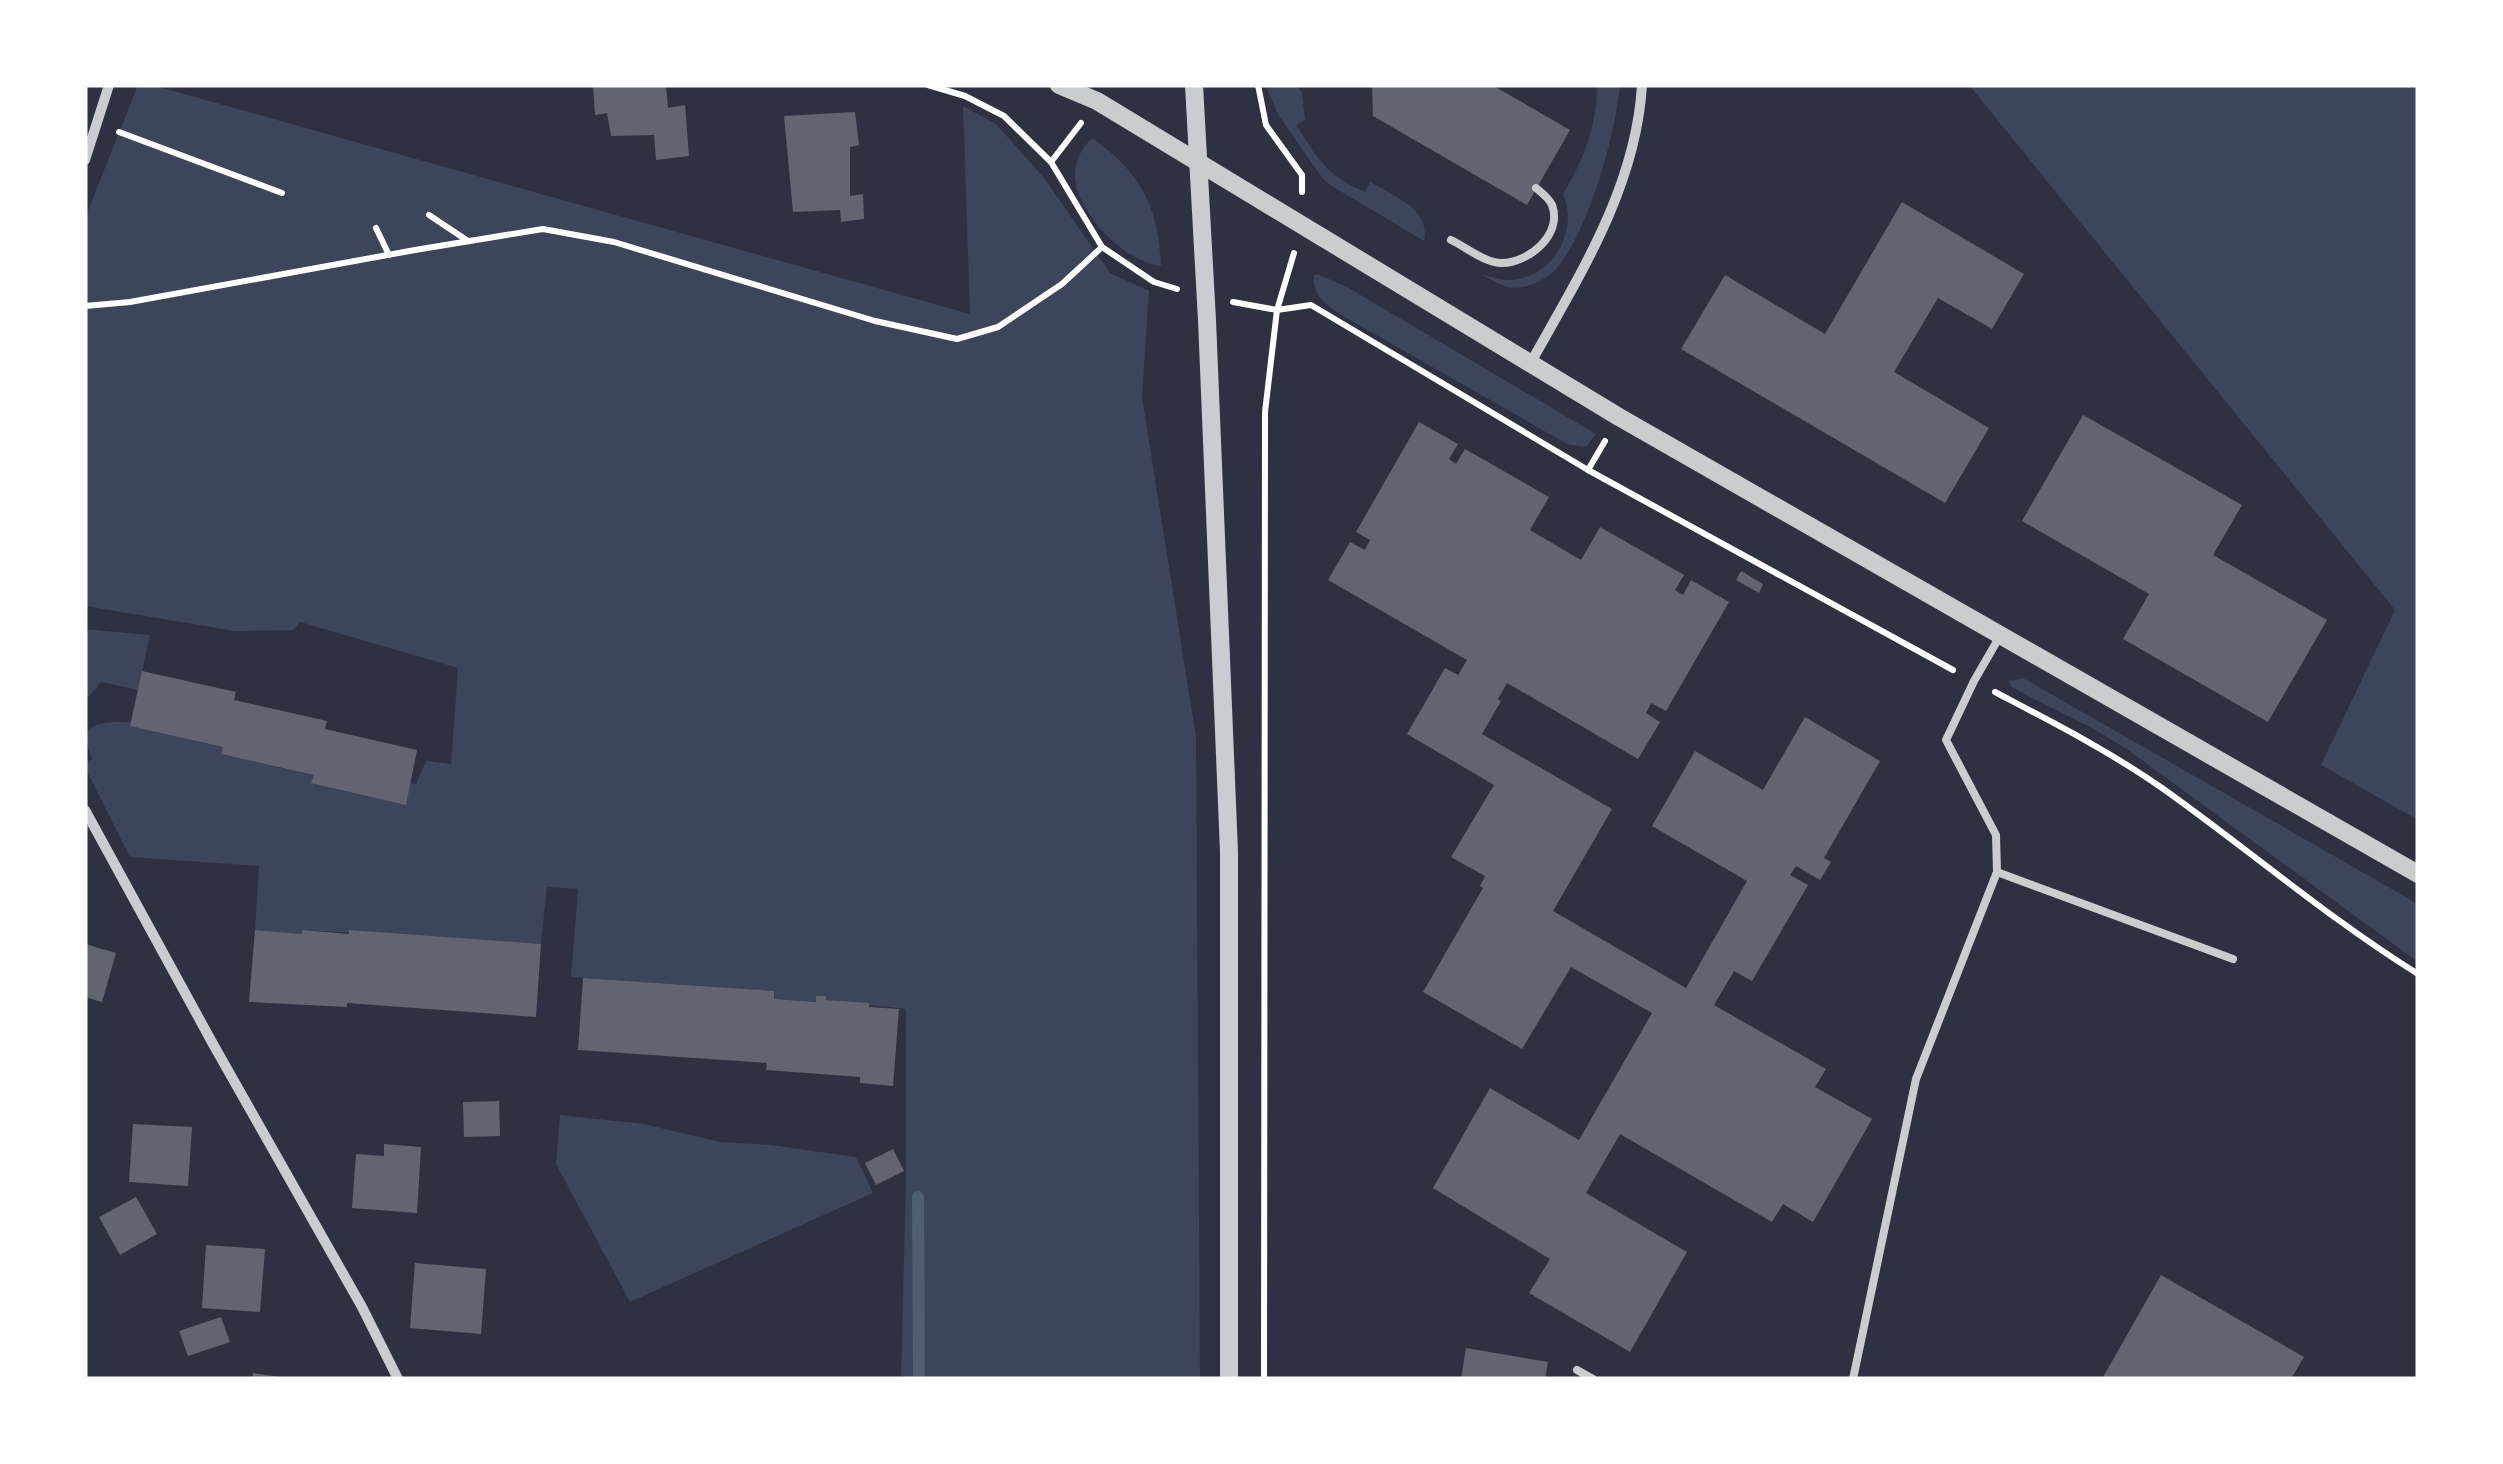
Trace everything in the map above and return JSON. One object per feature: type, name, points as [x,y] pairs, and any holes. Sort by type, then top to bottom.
[{"type":"street","points":[[85,160],[109,85]]},
{"type":"street","points":[[1059,85],[1097,101],[1530,364],[2418,874]]},
{"type":"street","points":[[1194,85],[1229,852],[1229,1379]]},
{"type":"street","points":[[1530,364],[1598,241],[1620,190],[1635,140],[1642,85]]},
{"type":"street","points":[[85,810],[362,1307],[398,1379]]},
{"type":"lane","points":[[1452,240],[1494,262],[1524,258],[1543,243],[1554,221],[1550,201],[1536,188]]},
{"type":"lane","points":[[1853,1379],[1916,1079],[1997,872],[1996,835],[1946,740],[2000,636]]},
{"type":"lane","points":[[1997,872],[2233,958]]},
{"type":"lane","points":[[1576,1370],[1593,1379]]},
{"type":"path","points":[[928,85],[965,96],[1004,116],[1051,162],[1102,246],[1154,282],[1277,310],[1311,305],[1588,470],[2083,738],[2158,786],[2418,974]]},
{"type":"path","points":[[1258,85],[1266,125],[1302,174],[1302,224],[1277,310],[1264,412],[1264,1379]]},
{"type":"path","points":[[96,124],[282,193]]},
{"type":"path","points":[[429,215],[468,241]]},
{"type":"path","points":[[376,228],[388,255]]},
{"type":"path","points":[[85,306],[130,302],[543,229],[614,242],[874,321],[957,339],[998,327],[1062,284],[1102,246]]},
{"type":"shaded area","points":[[138,85],[152,85],[970,314],[963,106],[996,124],[1045,179],[1110,273],[1149,291],[1142,397],[1196,737],[1200,1379],[901,1379],[906,1009],[826,1000],[826,996],[817,996],[816,1002],[774,999],[773,991],[571,977],[578,889],[547,887],[541,944],[303,930],[302,934],[255,930],[259,866],[130,857],[85,767],[92,759],[87,734],[95,726],[130,723],[223,747],[221,754],[314,775],[312,783],[405,804],[410,783],[416,784],[426,761],[451,764],[458,668],[300,622],[294,630],[235,631],[85,606],[85,218]]},
{"type":"shaded area","points":[[1265,85],[1296,85],[1302,92],[1305,120],[1296,125],[1318,157],[1331,172],[1351,185],[1365,192],[1370,182],[1409,205],[1422,220],[1424,241],[1323,179],[1279,116]]},
{"type":"shaded area","points":[[1597,85],[1620,85],[1617,106],[1599,180],[1569,250],[1553,272],[1527,286],[1507,287],[1481,274],[1509,280],[1528,276],[1540,270],[1559,249],[1568,222],[1563,194],[1588,142]]},
{"type":"shaded area","points":[[1969,85],[2418,85],[2418,820],[2321,765],[2395,610]]},
{"type":"shaded area","points":[[1092,138],[1123,164],[1144,192],[1156,225],[1161,266],[1117,245],[1083,203],[1075,168]]},
{"type":"shaded area","points":[[1317,274],[1347,287],[1596,434],[1586,447],[1567,444],[1343,316],[1318,295],[1314,283]]},
{"type":"shaded area","points":[[85,629],[150,635],[138,690],[101,682],[85,701]]},
{"type":"shaded area","points":[[2023,678],[2418,904],[2418,962],[2128,750],[2011,687],[2009,681]]},
{"type":"shaded area","points":[[560,1115],[644,1124],[720,1142],[856,1157],[873,1193],[630,1302],[556,1164]]},
{"type":"building","points":[[593,85],[666,85],[668,108],[685,105],[689,156],[656,160],[654,135],[611,136],[607,113],[595,115]]},
{"type":"building","points":[[1372,85],[1492,85],[1570,130],[1527,205],[1373,116]]},
{"type":"building","points":[[855,112],[859,145],[850,147],[850,196],[863,194],[864,219],[841,222],[840,210],[793,212],[784,116]]},
{"type":"building","points":[[1902,202],[2024,274],[1992,329],[1938,298],[1894,372],[1989,428],[1945,503],[1681,349],[1725,275],[1825,334]]},
{"type":"building","points":[[2083,415],[2242,505],[2213,555],[2327,620],[2268,722],[2123,639],[2149,594],[2022,521]]},
{"type":"building","points":[[1419,422],[1458,444],[1449,459],[1456,464],[1465,449],[1549,497],[1530,530],[1581,560],[1600,527],[1684,575],[1675,590],[1683,595],[1691,580],[1729,602],[1666,711],[1651,703],[1646,713],[1660,722],[1638,759],[1507,683],[1482,734],[1612,809],[1553,911],[1686,988],[1747,881],[1652,826],[1695,751],[1763,790],[1805,717],[1880,761],[1824,858],[1831,862],[1820,880],[1796,866],[1790,875],[1808,885],[1752,981],[1734,971],[1714,1005],[1826,1069],[1815,1087],[1872,1119],[1813,1222],[1783,1204],[1772,1222],[1620,1134],[1586,1193],[1687,1252],[1630,1352],[1529,1293],[1550,1259],[1433,1188],[1490,1088],[1579,1140],[1652,1013],[1571,967],[1522,1049],[1423,992],[1483,888],[1480,886],[1485,876],[1451,857],[1494,785],[1407,734],[1445,668],[1458,675],[1467,660],[1328,580],[1350,542],[1365,550],[1370,540],[1356,532]]},
{"type":"building","points":[[1741,571],[1763,584],[1759,593],[1736,580]]},
{"type":"building","points":[[142,671],[236,692],[234,700],[327,721],[325,729],[417,750],[406,805],[311,783],[314,775],[221,754],[223,747],[130,726]]},
{"type":"building","points":[[255,930],[349,934],[349,930],[541,944],[536,1017],[347,1003],[347,1007],[249,1002]]},
{"type":"building","points":[[85,944],[116,953],[102,1002],[85,997]]},
{"type":"building","points":[[583,978],[774,991],[774,999],[816,1002],[816,996],[826,996],[826,1000],[899,1009],[893,1086],[860,1083],[860,1077],[766,1070],[767,1063],[578,1050]]},
{"type":"building","points":[[499,1101],[500,1136],[464,1137],[463,1102]]},
{"type":"building","points":[[133,1124],[192,1127],[188,1186],[129,1182]]},
{"type":"building","points":[[384,1144],[421,1147],[417,1213],[352,1208],[356,1154],[384,1156]]},
{"type":"building","points":[[893,1149],[904,1171],[876,1185],[865,1163]]},
{"type":"building","points":[[136,1197],[157,1234],[120,1255],[99,1217]]},
{"type":"building","points":[[206,1245],[265,1249],[260,1312],[202,1308]]},
{"type":"building","points":[[415,1263],[486,1269],[481,1334],[410,1328]]},
{"type":"building","points":[[2161,1275],[2304,1357],[2291,1379],[2102,1379]]},
{"type":"building","points":[[221,1317],[230,1342],[188,1356],[179,1331]]},
{"type":"building","points":[[1466,1348],[1548,1362],[1545,1379],[1461,1379]]},
{"type":"building","points":[[253,1373],[280,1377],[252,1379]]},
{"type":"waterway","points":[[918,1197],[919,1379]]}]
